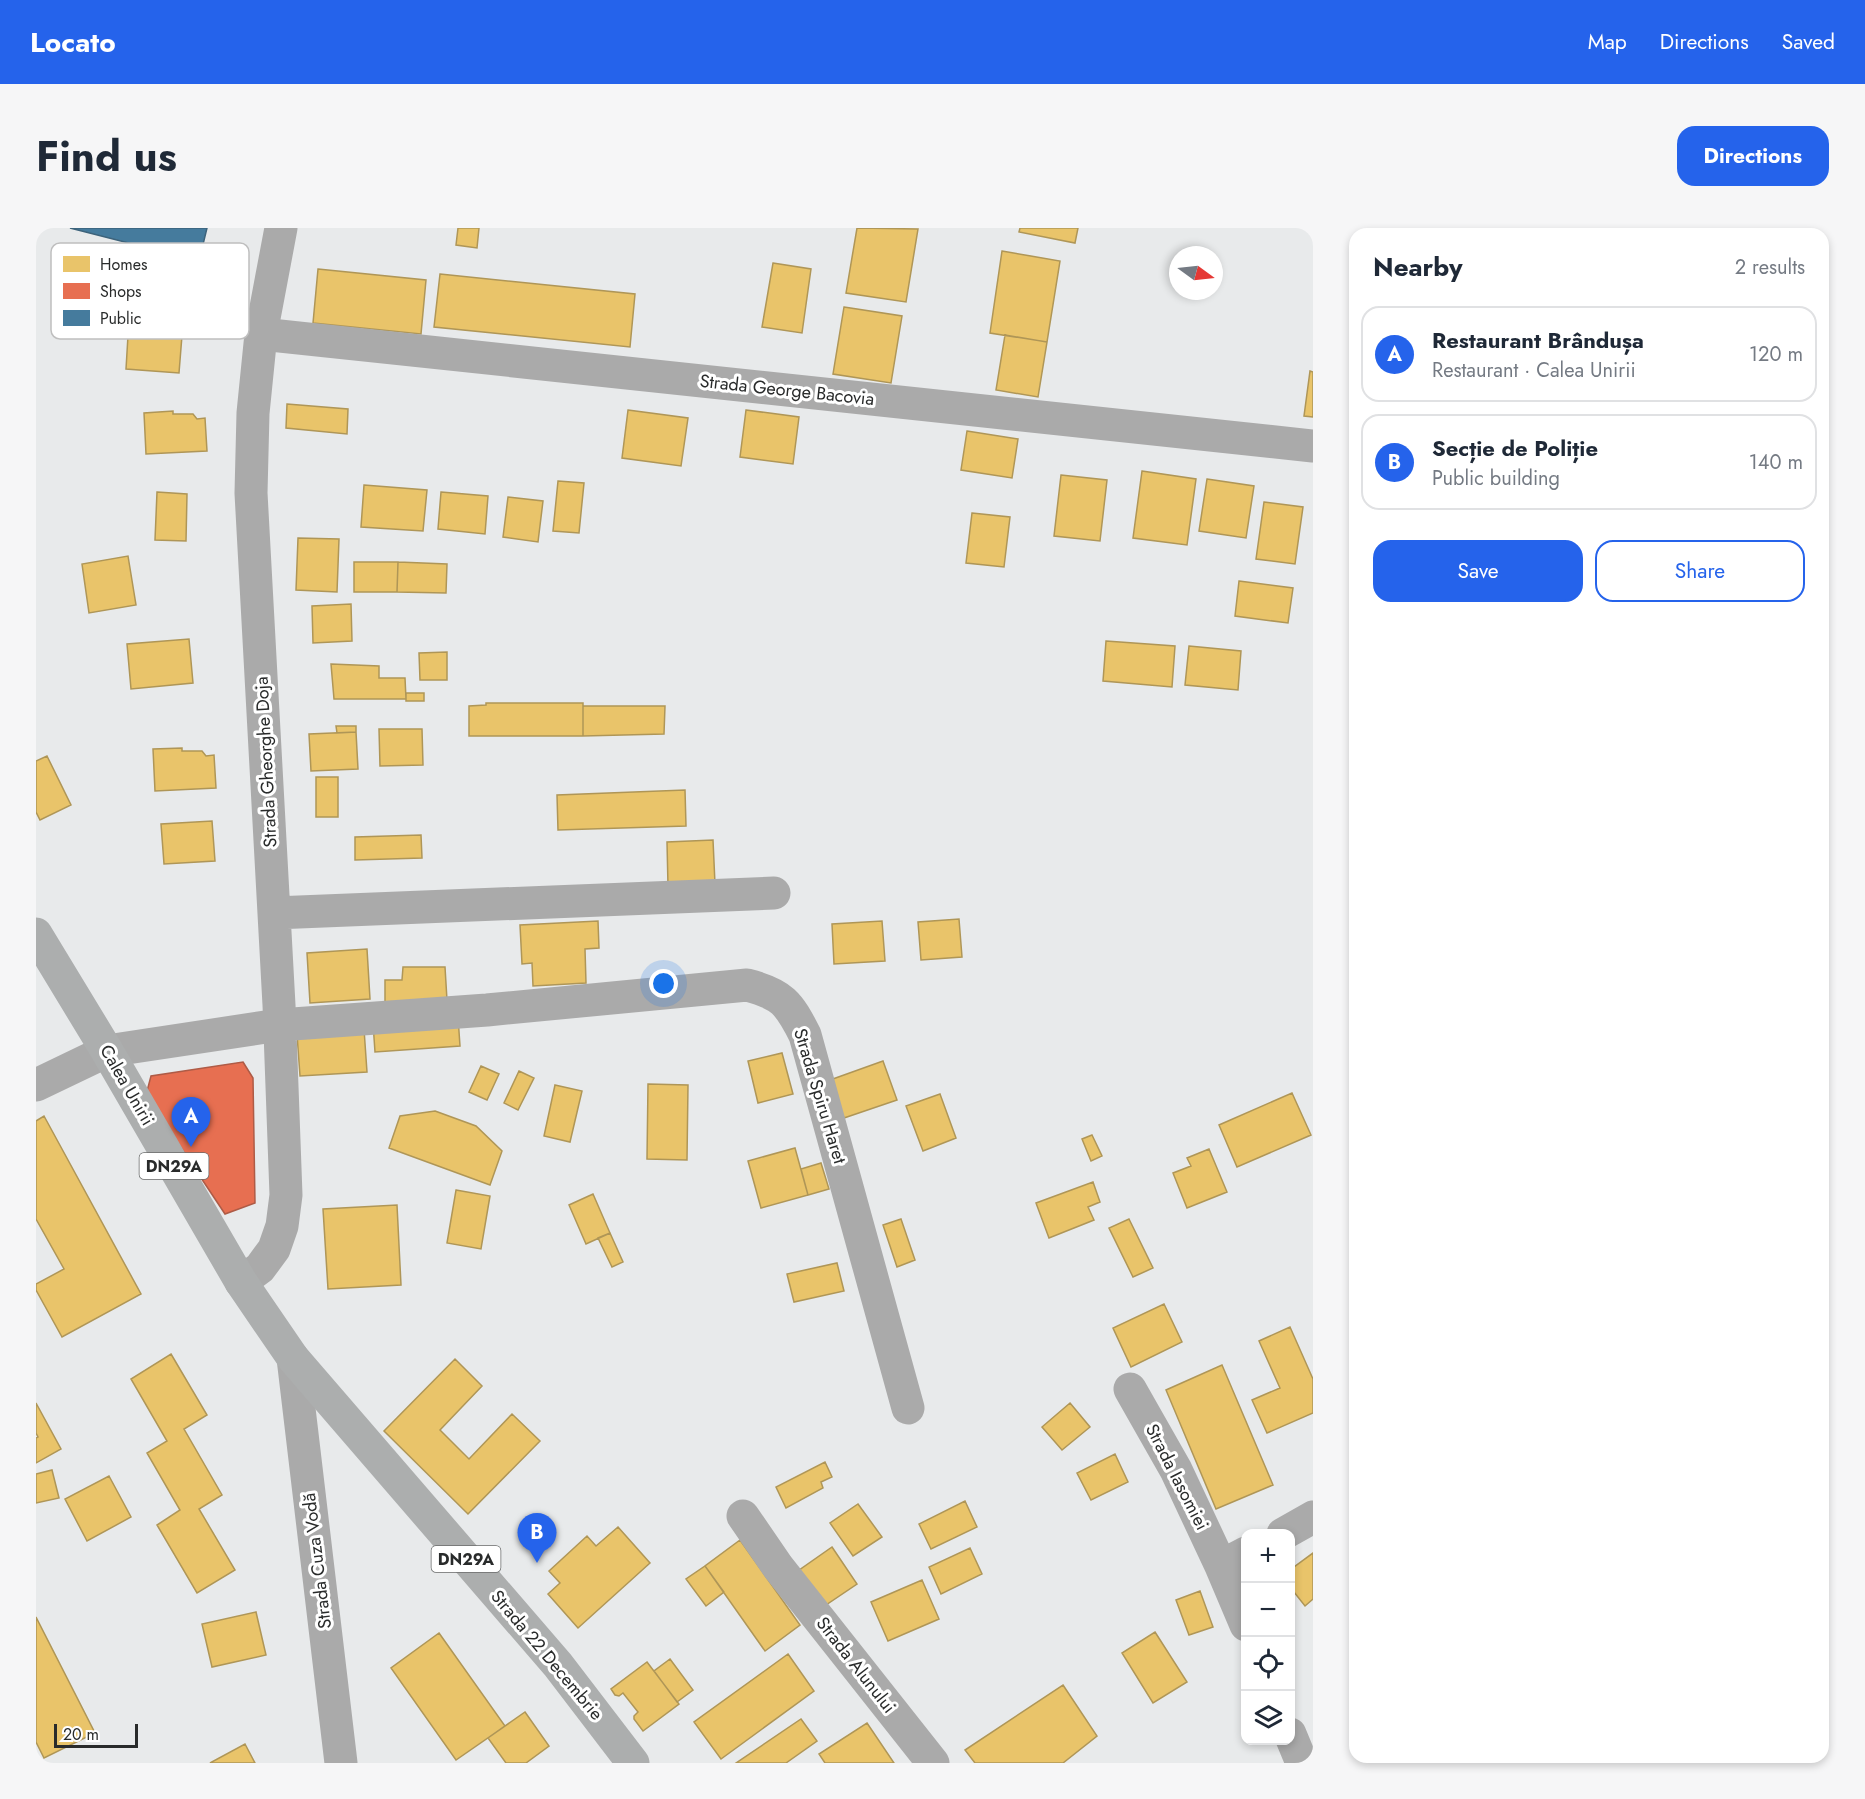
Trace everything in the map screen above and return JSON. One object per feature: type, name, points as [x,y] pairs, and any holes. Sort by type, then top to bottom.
[{"type":"main road","name":"Calea Unirii","points":[[36,934],[241,1282],[293,1358]]},
{"type":"main road","name":"Strada 22 Decembrie","points":[[293,1358],[558,1665],[633,1763]]},
{"type":"street","name":"Strada Gheorghe Doja","points":[[241,1282],[260,1268],[274,1249],[282,1226],[286,1195],[274,913],[251,493],[253,413],[261,334],[281,228]]},
{"type":"street","name":"Strada George Bacovia","points":[[261,334],[1313,446]]},
{"type":"street","points":[[274,913],[774,894]]},
{"type":"street","name":"Strada Spiru Haret","points":[[36,1085],[107,1051],[279,1025],[487,1010],[747,985],[766,990],[783,1000],[793,1011],[805,1035],[908,1408]]},
{"type":"street","name":"Strada Cuza Vodă","points":[[293,1358],[341,1763]]},
{"type":"street","name":"Strada Iasomiei","points":[[1130,1389],[1176,1470],[1233,1559],[1241,1603]]},
{"type":"street","name":"Strada Alunului","points":[[744,1516],[778,1567],[933,1763]]},
{"type":"street","points":[[1290,1529],[1313,1517]]},
{"type":"street","points":[[1295,1745],[1302,1763]]},
{"type":"building: Homes","points":[[458,228],[479,228],[477,248],[456,245]]},
{"type":"building: Homes","points":[[857,228],[918,229],[906,302],[846,293]]},
{"type":"building: Homes","points":[[1020,228],[1078,228],[1075,243],[1019,232]]},
{"type":"building: Homes","points":[[1002,251],[1060,261],[1047,342],[990,333]]},
{"type":"building: Homes","points":[[773,263],[811,269],[802,333],[762,327]]},
{"type":"building: Homes","points":[[318,269],[426,280],[421,334],[313,323]]},
{"type":"building: Homes","points":[[440,274],[635,294],[630,347],[434,327]]},
{"type":"building: Homes","points":[[844,307],[902,316],[891,383],[833,374]]},
{"type":"building: Homes","points":[[1005,335],[1047,342],[1038,397],[996,390]]},
{"type":"building: Homes","points":[[128,339],[182,339],[179,373],[126,369]]},
{"type":"building: Homes","points":[[1310,371],[1313,372],[1313,417],[1304,416]]},
{"type":"building: Homes","points":[[287,404],[348,409],[347,434],[286,428]]},
{"type":"building: Homes","points":[[628,410],[688,418],[681,466],[622,458]]},
{"type":"building: Homes","points":[[746,410],[799,417],[793,464],[740,457]]},
{"type":"building: Homes","points":[[173,411],[173,414],[193,414],[197,419],[205,418],[207,451],[146,454],[144,413]]},
{"type":"building: Homes","points":[[967,431],[1018,439],[1012,478],[961,470]]},
{"type":"building: Homes","points":[[1142,471],[1196,479],[1187,545],[1133,538]]},
{"type":"building: Homes","points":[[1061,475],[1107,480],[1100,541],[1054,536]]},
{"type":"building: Homes","points":[[1207,479],[1254,486],[1246,538],[1199,531]]},
{"type":"building: Homes","points":[[558,481],[584,483],[579,533],[553,531]]},
{"type":"building: Homes","points":[[364,485],[427,490],[423,531],[361,527]]},
{"type":"building: Homes","points":[[157,492],[187,494],[186,541],[155,540]]},
{"type":"building: Homes","points":[[441,492],[488,496],[485,534],[438,529]]},
{"type":"building: Homes","points":[[508,497],[543,501],[538,542],[503,537]]},
{"type":"building: Homes","points":[[1264,502],[1303,507],[1295,564],[1256,559]]},
{"type":"building: Homes","points":[[972,513],[1010,517],[1004,567],[966,563]]},
{"type":"building: Homes","points":[[298,538],[339,539],[337,592],[296,590]]},
{"type":"building: Homes","points":[[128,556],[136,605],[89,613],[82,564]]},
{"type":"building: Homes","points":[[354,562],[398,562],[397,592],[354,592]]},
{"type":"building: Homes","points":[[398,562],[447,564],[446,593],[397,592]]},
{"type":"building: Homes","points":[[1239,581],[1293,588],[1288,623],[1235,616]]},
{"type":"building: Homes","points":[[351,604],[352,641],[313,643],[312,606]]},
{"type":"building: Homes","points":[[189,639],[193,683],[131,689],[127,644]]},
{"type":"building: Homes","points":[[1106,641],[1175,646],[1172,687],[1103,681]]},
{"type":"building: Homes","points":[[1189,646],[1241,651],[1238,690],[1185,685]]},
{"type":"building: Homes","points":[[447,652],[447,680],[420,680],[419,653]]},
{"type":"building: Homes","points":[[331,664],[379,666],[379,678],[405,678],[406,699],[334,699]]},
{"type":"building: Homes","points":[[406,693],[424,693],[424,701],[406,701]]},
{"type":"building: Homes","points":[[486,703],[583,703],[583,736],[469,736],[469,706],[486,705]]},
{"type":"building: Homes","points":[[583,706],[665,706],[664,734],[583,736]]},
{"type":"building: Homes","points":[[336,726],[356,726],[356,732],[337,733]]},
{"type":"building: Homes","points":[[379,729],[422,729],[423,765],[380,766]]},
{"type":"building: Homes","points":[[356,732],[358,769],[311,771],[309,734]]},
{"type":"building: Homes","points":[[182,748],[182,751],[202,751],[206,756],[214,755],[216,788],[155,791],[153,749]]},
{"type":"building: Homes","points":[[47,756],[71,805],[40,820],[36,812],[36,761]]},
{"type":"building: Homes","points":[[316,777],[338,777],[338,817],[316,817]]},
{"type":"building: Homes","points":[[685,790],[686,826],[558,830],[557,795]]},
{"type":"building: Homes","points":[[212,821],[215,861],[164,864],[161,824]]},
{"type":"building: Homes","points":[[421,835],[422,858],[355,860],[355,837]]},
{"type":"building: Homes","points":[[713,840],[715,884],[668,886],[667,842]]},
{"type":"building: Homes","points":[[959,919],[962,957],[921,960],[918,922]]},
{"type":"building: Homes","points":[[598,921],[599,948],[585,949],[586,983],[533,986],[532,963],[522,964],[520,925]]},
{"type":"building: Homes","points":[[882,921],[885,961],[834,964],[832,924]]},
{"type":"building: Homes","points":[[367,949],[370,999],[310,1003],[307,953]]},
{"type":"building: Homes","points":[[403,967],[445,967],[447,1000],[385,1003],[385,980],[402,980]]},
{"type":"building: Homes","points":[[458,1017],[460,1046],[375,1052],[373,1023]]},
{"type":"building: Homes","points":[[364,1029],[367,1072],[300,1076],[297,1034]]},
{"type":"building: Homes","points":[[782,1053],[793,1094],[758,1103],[748,1061]]},
{"type":"building: Homes","points":[[883,1061],[897,1100],[844,1118],[830,1080]]},
{"type":"building: Homes","points":[[481,1066],[499,1074],[487,1100],[469,1092]]},
{"type":"building: Homes","points":[[519,1071],[534,1078],[518,1110],[504,1103]]},
{"type":"building: Homes","points":[[648,1084],[688,1085],[687,1160],[647,1159]]},
{"type":"building: Homes","points":[[555,1085],[582,1091],[570,1142],[544,1136]]},
{"type":"building: Homes","points":[[1292,1093],[1311,1135],[1237,1167],[1219,1125]]},
{"type":"building: Homes","points":[[940,1094],[956,1138],[923,1151],[906,1106]]},
{"type":"building: Homes","points":[[435,1111],[476,1126],[502,1151],[490,1185],[389,1148],[400,1116]]},
{"type":"building: Homes","points":[[44,1116],[141,1294],[62,1337],[36,1290],[36,1284],[64,1269],[36,1219],[36,1121]]},
{"type":"building: Homes","points":[[1092,1135],[1102,1156],[1091,1161],[1082,1139]]},
{"type":"building: Homes","points":[[795,1148],[808,1195],[761,1208],[748,1161]]},
{"type":"building: Homes","points":[[1209,1149],[1227,1192],[1187,1208],[1173,1173],[1191,1166],[1187,1158]]},
{"type":"building: Homes","points":[[821,1163],[829,1189],[808,1195],[801,1169]]},
{"type":"building: Homes","points":[[1093,1182],[1100,1202],[1088,1207],[1094,1220],[1049,1238],[1036,1203]]},
{"type":"building: Homes","points":[[456,1190],[490,1196],[481,1249],[447,1243]]},
{"type":"building: Homes","points":[[593,1194],[610,1233],[586,1244],[569,1205]]},
{"type":"building: Homes","points":[[397,1205],[401,1285],[328,1289],[323,1209]]},
{"type":"building: Homes","points":[[901,1219],[915,1260],[897,1267],[883,1225]]},
{"type":"building: Homes","points":[[1129,1219],[1153,1268],[1133,1277],[1109,1228]]},
{"type":"building: Homes","points":[[610,1233],[623,1262],[612,1267],[598,1238]]},
{"type":"building: Homes","points":[[837,1263],[844,1291],[794,1302],[787,1274]]},
{"type":"building: Homes","points":[[1164,1304],[1182,1342],[1131,1367],[1113,1328]]},
{"type":"building: Homes","points":[[1290,1327],[1313,1379],[1313,1413],[1267,1433],[1252,1400],[1280,1388],[1259,1341]]},
{"type":"building: Homes","points":[[171,1354],[207,1415],[184,1429],[222,1495],[199,1509],[235,1570],[197,1593],[157,1525],[180,1510],[147,1453],[167,1441],[131,1379]]},
{"type":"building: Homes","points":[[455,1359],[482,1386],[440,1430],[469,1459],[512,1414],[540,1441],[468,1514],[384,1431]]},
{"type":"building: Homes","points":[[1222,1365],[1273,1485],[1216,1509],[1166,1390]]},
{"type":"building: Homes","points":[[36,1403],[61,1449],[36,1463],[36,1438],[38,1437]]},
{"type":"building: Homes","points":[[1070,1403],[1090,1427],[1062,1450],[1042,1427]]},
{"type":"building: Homes","points":[[1115,1454],[1128,1482],[1091,1500],[1077,1473]]},
{"type":"building: Homes","points":[[825,1462],[832,1477],[821,1482],[823,1488],[786,1508],[776,1487]]},
{"type":"building: Homes","points":[[52,1470],[59,1498],[36,1503],[36,1474]]},
{"type":"building: Homes","points":[[109,1476],[131,1517],[87,1541],[65,1499]]},
{"type":"building: Homes","points":[[965,1501],[977,1527],[931,1549],[919,1524]]},
{"type":"building: Homes","points":[[858,1504],[882,1537],[853,1556],[830,1523]]},
{"type":"building: Homes","points":[[618,1527],[650,1563],[578,1628],[548,1594],[560,1583],[549,1571],[587,1536],[596,1546]]},
{"type":"building: Homes","points":[[740,1540],[800,1625],[765,1651],[705,1566]]},
{"type":"building: Homes","points":[[832,1547],[857,1584],[820,1609],[795,1573]]},
{"type":"building: Homes","points":[[970,1548],[982,1574],[941,1594],[929,1567]]},
{"type":"building: Homes","points":[[1313,1553],[1313,1599],[1305,1606],[1295,1593],[1295,1566]]},
{"type":"building: Homes","points":[[705,1566],[724,1592],[706,1606],[686,1579]]},
{"type":"building: Homes","points":[[922,1580],[939,1619],[888,1641],[871,1602]]},
{"type":"building: Homes","points":[[1200,1591],[1213,1627],[1189,1635],[1176,1600]]},
{"type":"building: Homes","points":[[256,1612],[266,1655],[212,1667],[202,1624]]},
{"type":"building: Homes","points":[[36,1617],[95,1733],[44,1758],[36,1742]]},
{"type":"building: Homes","points":[[1155,1632],[1187,1682],[1153,1703],[1122,1653]]},
{"type":"building: Homes","points":[[439,1633],[505,1726],[456,1760],[391,1668]]},
{"type":"building: Homes","points":[[788,1654],[814,1691],[721,1759],[694,1722]]},
{"type":"building: Homes","points":[[670,1659],[693,1690],[677,1702],[654,1671]]},
{"type":"building: Homes","points":[[647,1662],[679,1704],[643,1731],[634,1719],[638,1712],[623,1693],[619,1696],[615,1695],[611,1689]]},
{"type":"building: Homes","points":[[1063,1685],[1097,1736],[1063,1763],[975,1763],[965,1750]]},
{"type":"building: Homes","points":[[525,1712],[549,1746],[526,1763],[506,1763],[488,1738]]},
{"type":"building: Homes","points":[[801,1719],[817,1741],[786,1763],[736,1763]]},
{"type":"building: Homes","points":[[867,1723],[894,1763],[825,1763],[819,1754]]},
{"type":"building: Homes","points":[[245,1744],[255,1763],[210,1763]]},
{"type":"building: Shops","points":[[243,1062],[253,1078],[255,1203],[225,1214],[146,1095],[151,1076]]},
{"type":"building: Public","points":[[70,228],[207,228],[203,243],[129,243]]},
{"type":"place","name":"Restaurant Brândușa","points":[[191,1147]]},
{"type":"place","name":"Secție de Poliție","points":[[537,1563]]}]
